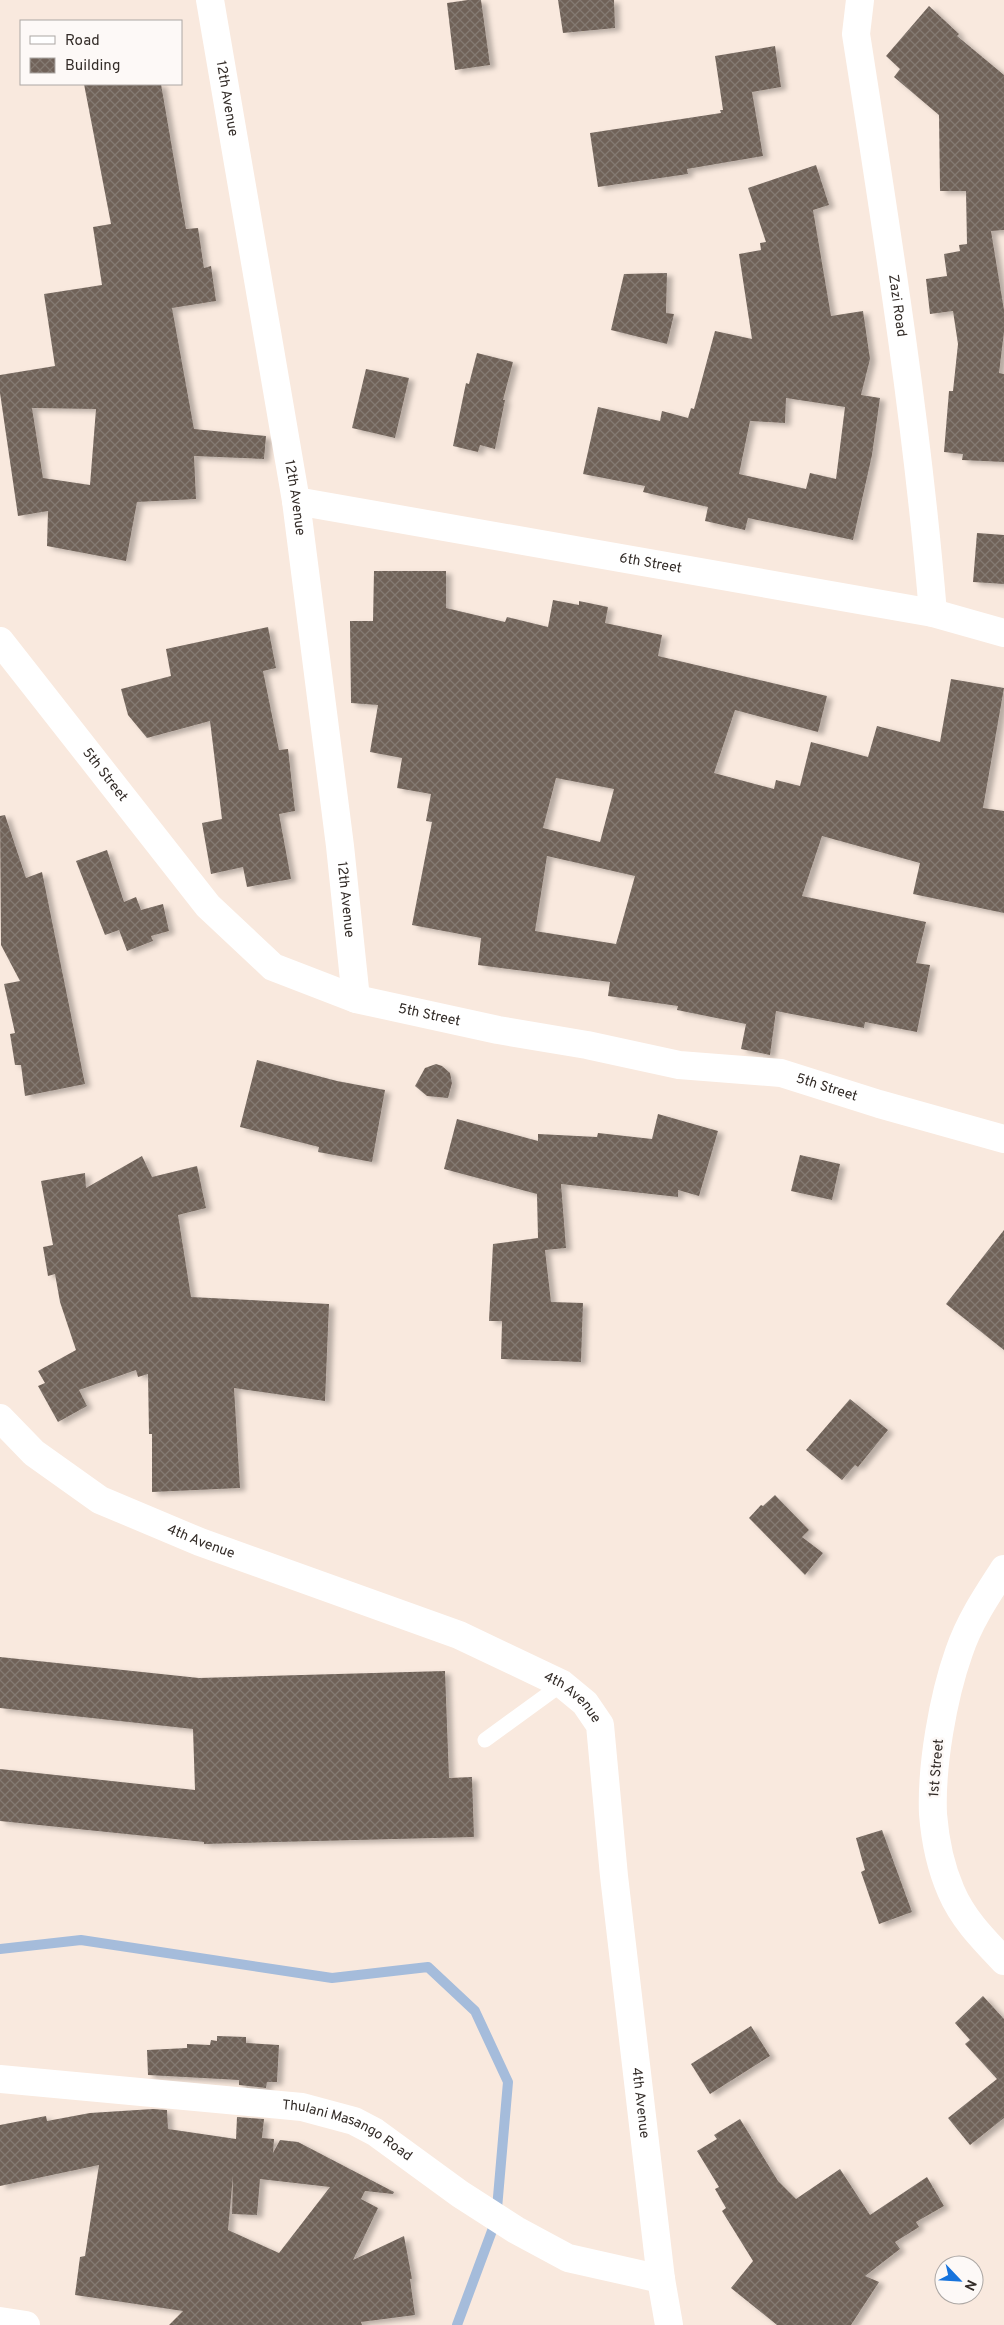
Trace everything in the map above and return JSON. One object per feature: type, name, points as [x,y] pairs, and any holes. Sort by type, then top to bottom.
[{"type":"street","name":"12th Avenue","points":[[210,0],[296,501],[340,846],[356,999]]},
{"type":"street","name":"Zazi Road","points":[[860,0],[856,34],[927,538],[933,613]]},
{"type":"street","name":"6th Street","points":[[296,501],[933,613],[1004,633]]},
{"type":"street","name":"5th Street","points":[[0,641],[208,906],[273,967],[356,999],[498,1030],[587,1045],[679,1064],[781,1073],[879,1104],[1004,1139]]},
{"type":"street","name":"4th Avenue","points":[[0,1418],[34,1453],[100,1500],[200,1542],[459,1635],[562,1684],[585,1703],[600,1725],[614,1876],[660,2279],[669,2325]]},
{"type":"street","name":"1st Street","points":[[1004,1569],[981,1606],[959,1652],[943,1716],[936,1766],[933,1814],[940,1855],[951,1892],[969,1923],[1004,1961]]},
{"type":"street","name":"Thulani Masango Road","points":[[0,2079],[292,2106],[328,2112],[354,2121],[374,2132],[460,2194],[516,2230],[568,2258],[660,2279]]},
{"type":"street","points":[[0,2321],[26,2325]]},
{"type":"lane","points":[[485,1740],[562,1684]]},
{"type":"building","points":[[481,0],[490,65],[455,70],[447,3]]},
{"type":"building","points":[[558,0],[614,0],[615,28],[563,33]]},
{"type":"building","points":[[929,6],[959,34],[957,36],[1004,75],[1004,230],[991,231],[1004,310],[1004,332],[999,373],[1004,374],[1004,462],[962,460],[963,454],[944,452],[949,391],[953,391],[958,344],[953,311],[930,314],[926,279],[947,276],[944,254],[960,251],[959,245],[967,244],[966,191],[940,191],[939,115],[894,77],[900,69],[886,56]]},
{"type":"building","points":[[775,46],[781,87],[752,92],[763,156],[687,169],[688,174],[598,187],[590,133],[721,113],[720,110],[723,110],[715,56]]},
{"type":"building","points":[[84,85],[161,85],[186,229],[198,228],[204,268],[211,266],[216,301],[172,308],[194,429],[266,436],[264,459],[194,456],[196,499],[137,502],[126,561],[47,546],[48,511],[18,516],[0,393],[0,375],[55,366],[44,294],[102,285],[93,227],[111,224]],"holes":[[[32,408],[96,409],[90,485],[43,478]]]},
{"type":"building","points":[[816,165],[829,205],[813,210],[831,316],[863,311],[870,359],[861,395],[880,398],[872,455],[853,540],[748,518],[745,530],[705,521],[708,507],[643,492],[645,486],[583,474],[598,407],[660,421],[662,411],[688,418],[691,408],[694,409],[715,331],[752,339],[739,254],[761,250],[760,243],[766,242],[748,188]],"holes":[[[786,398],[845,407],[836,479],[810,473],[806,489],[739,474],[750,421],[785,423]]]},
{"type":"building","points":[[667,273],[666,313],[674,314],[667,344],[611,330],[624,274]]},
{"type":"building","points":[[477,353],[513,362],[503,400],[505,400],[495,449],[480,445],[478,452],[453,446],[466,383],[469,384]]},
{"type":"building","points":[[366,369],[409,378],[395,438],[352,428]]},
{"type":"building","points":[[977,533],[1004,535],[1004,584],[973,582]]},
{"type":"building","points":[[374,571],[446,571],[446,608],[505,622],[507,617],[548,627],[553,600],[579,605],[579,601],[608,607],[605,623],[662,635],[658,656],[827,696],[818,732],[735,710],[714,773],[774,789],[776,780],[800,786],[811,742],[868,757],[877,726],[940,742],[951,679],[1004,688],[983,808],[1004,811],[1004,913],[913,894],[920,863],[822,836],[802,896],[926,922],[916,963],[930,965],[917,1032],[865,1022],[864,1028],[776,1011],[770,1055],[741,1049],[746,1024],[677,1010],[678,1006],[608,996],[610,982],[478,965],[481,938],[412,925],[432,822],[426,821],[431,794],[397,788],[402,758],[370,752],[378,705],[351,703],[350,621],[373,621]],"holes":[[[556,778],[614,789],[600,842],[543,828]],[[547,856],[635,876],[616,944],[535,931]]]},
{"type":"building","points":[[268,627],[276,668],[263,671],[279,750],[288,749],[295,811],[279,814],[291,879],[247,887],[243,867],[211,874],[202,823],[222,819],[210,721],[147,738],[128,715],[121,689],[171,676],[166,649]]},
{"type":"building","points":[[5,815],[26,878],[42,872],[85,1084],[25,1096],[21,1065],[15,1065],[10,1034],[15,1033],[4,984],[20,981],[1,945],[0,816]]},
{"type":"building","points":[[107,850],[124,902],[136,897],[141,910],[163,904],[169,931],[151,936],[153,941],[127,951],[119,930],[105,935],[76,861]]},
{"type":"building","points":[[257,1060],[337,1081],[385,1090],[372,1162],[318,1152],[319,1147],[240,1127]]},
{"type":"building","points":[[436,1064],[442,1066],[450,1073],[452,1083],[448,1098],[427,1096],[415,1086],[425,1068]]},
{"type":"building","points":[[658,1114],[718,1131],[699,1196],[678,1190],[678,1197],[561,1184],[566,1248],[545,1250],[551,1302],[583,1303],[581,1362],[501,1359],[502,1321],[489,1321],[493,1244],[538,1238],[537,1194],[444,1169],[457,1119],[538,1141],[538,1134],[597,1137],[598,1133],[652,1139]]},
{"type":"building","points":[[800,1155],[840,1164],[832,1200],[791,1191]]},
{"type":"building","points":[[142,1156],[152,1177],[197,1166],[206,1208],[178,1215],[191,1297],[329,1304],[325,1401],[234,1388],[240,1488],[152,1492],[152,1434],[149,1434],[148,1374],[138,1377],[136,1370],[79,1390],[87,1406],[58,1422],[38,1386],[45,1383],[38,1371],[76,1350],[60,1302],[55,1274],[48,1276],[43,1247],[53,1245],[41,1181],[85,1173],[86,1188]]},
{"type":"building","points":[[1004,1230],[1004,1350],[946,1304]]},
{"type":"building","points":[[850,1399],[888,1430],[858,1467],[855,1465],[842,1480],[806,1450]]},
{"type":"building","points":[[775,1495],[809,1530],[802,1537],[823,1553],[805,1575],[749,1518],[761,1505],[763,1506]]},
{"type":"building","points":[[0,1657],[199,1678],[445,1671],[449,1778],[472,1777],[474,1837],[204,1844],[204,1842],[0,1821],[0,1769],[195,1790],[193,1729],[0,1708]]},
{"type":"building","points":[[882,1830],[912,1912],[879,1924],[861,1872],[865,1870],[856,1838]]},
{"type":"building","points":[[983,1996],[1004,2019],[1004,2118],[970,2145],[948,2118],[997,2079],[965,2044],[970,2040],[955,2023]]},
{"type":"building","points":[[751,2026],[770,2056],[710,2094],[691,2064]]},
{"type":"building","points":[[217,2036],[246,2037],[246,2043],[279,2045],[277,2082],[267,2082],[266,2088],[239,2085],[239,2080],[148,2075],[147,2050],[187,2048],[187,2044],[210,2045],[211,2040],[217,2041]]},
{"type":"building","points":[[153,2109],[167,2110],[168,2129],[236,2139],[237,2117],[264,2119],[262,2138],[274,2139],[273,2153],[280,2140],[298,2142],[394,2192],[393,2194],[365,2191],[361,2199],[378,2208],[353,2260],[404,2236],[412,2279],[410,2279],[415,2315],[361,2322],[362,2325],[169,2325],[183,2311],[75,2295],[80,2257],[85,2256],[99,2165],[0,2186],[0,2125],[46,2116],[47,2121],[90,2113]],"holes":[[[233,2176],[232,2214],[257,2215],[260,2179],[330,2187],[279,2253],[228,2230]]]},
{"type":"building","points":[[740,2119],[778,2181],[796,2199],[840,2169],[870,2215],[927,2177],[944,2206],[916,2222],[919,2227],[895,2242],[900,2249],[865,2276],[879,2282],[851,2325],[777,2325],[731,2288],[753,2261],[722,2211],[726,2208],[715,2189],[719,2187],[697,2151],[717,2139],[714,2135]]},
{"type":"waterway","points":[[0,1949],[81,1940],[332,1978],[428,1967],[475,2011],[508,2082],[496,2220],[457,2325]]}]
